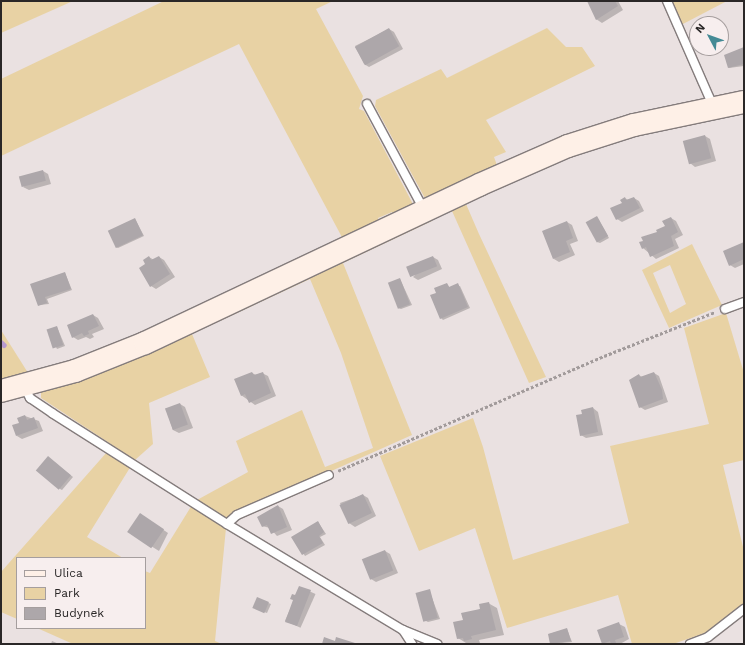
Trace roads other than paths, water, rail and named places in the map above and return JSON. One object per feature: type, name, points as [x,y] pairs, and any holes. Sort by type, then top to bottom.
[{"type":"street","points":[[1,391],[23,387],[75,371],[145,343],[425,211],[568,146],[634,125],[744,102]]},
{"type":"lane","points":[[667,1],[715,109]]},
{"type":"lane","points":[[367,104],[425,211]]},
{"type":"lane","points":[[725,309],[744,302]]},
{"type":"lane","points":[[23,387],[30,398],[52,413],[227,524],[403,630],[438,644]]},
{"type":"lane","points":[[227,524],[237,515],[329,475]]},
{"type":"lane","points":[[690,644],[708,637],[744,610]]},
{"type":"lane","points":[[403,630],[412,644]]},
{"type":"waterway","points":[[1,342],[4,345]]}]
